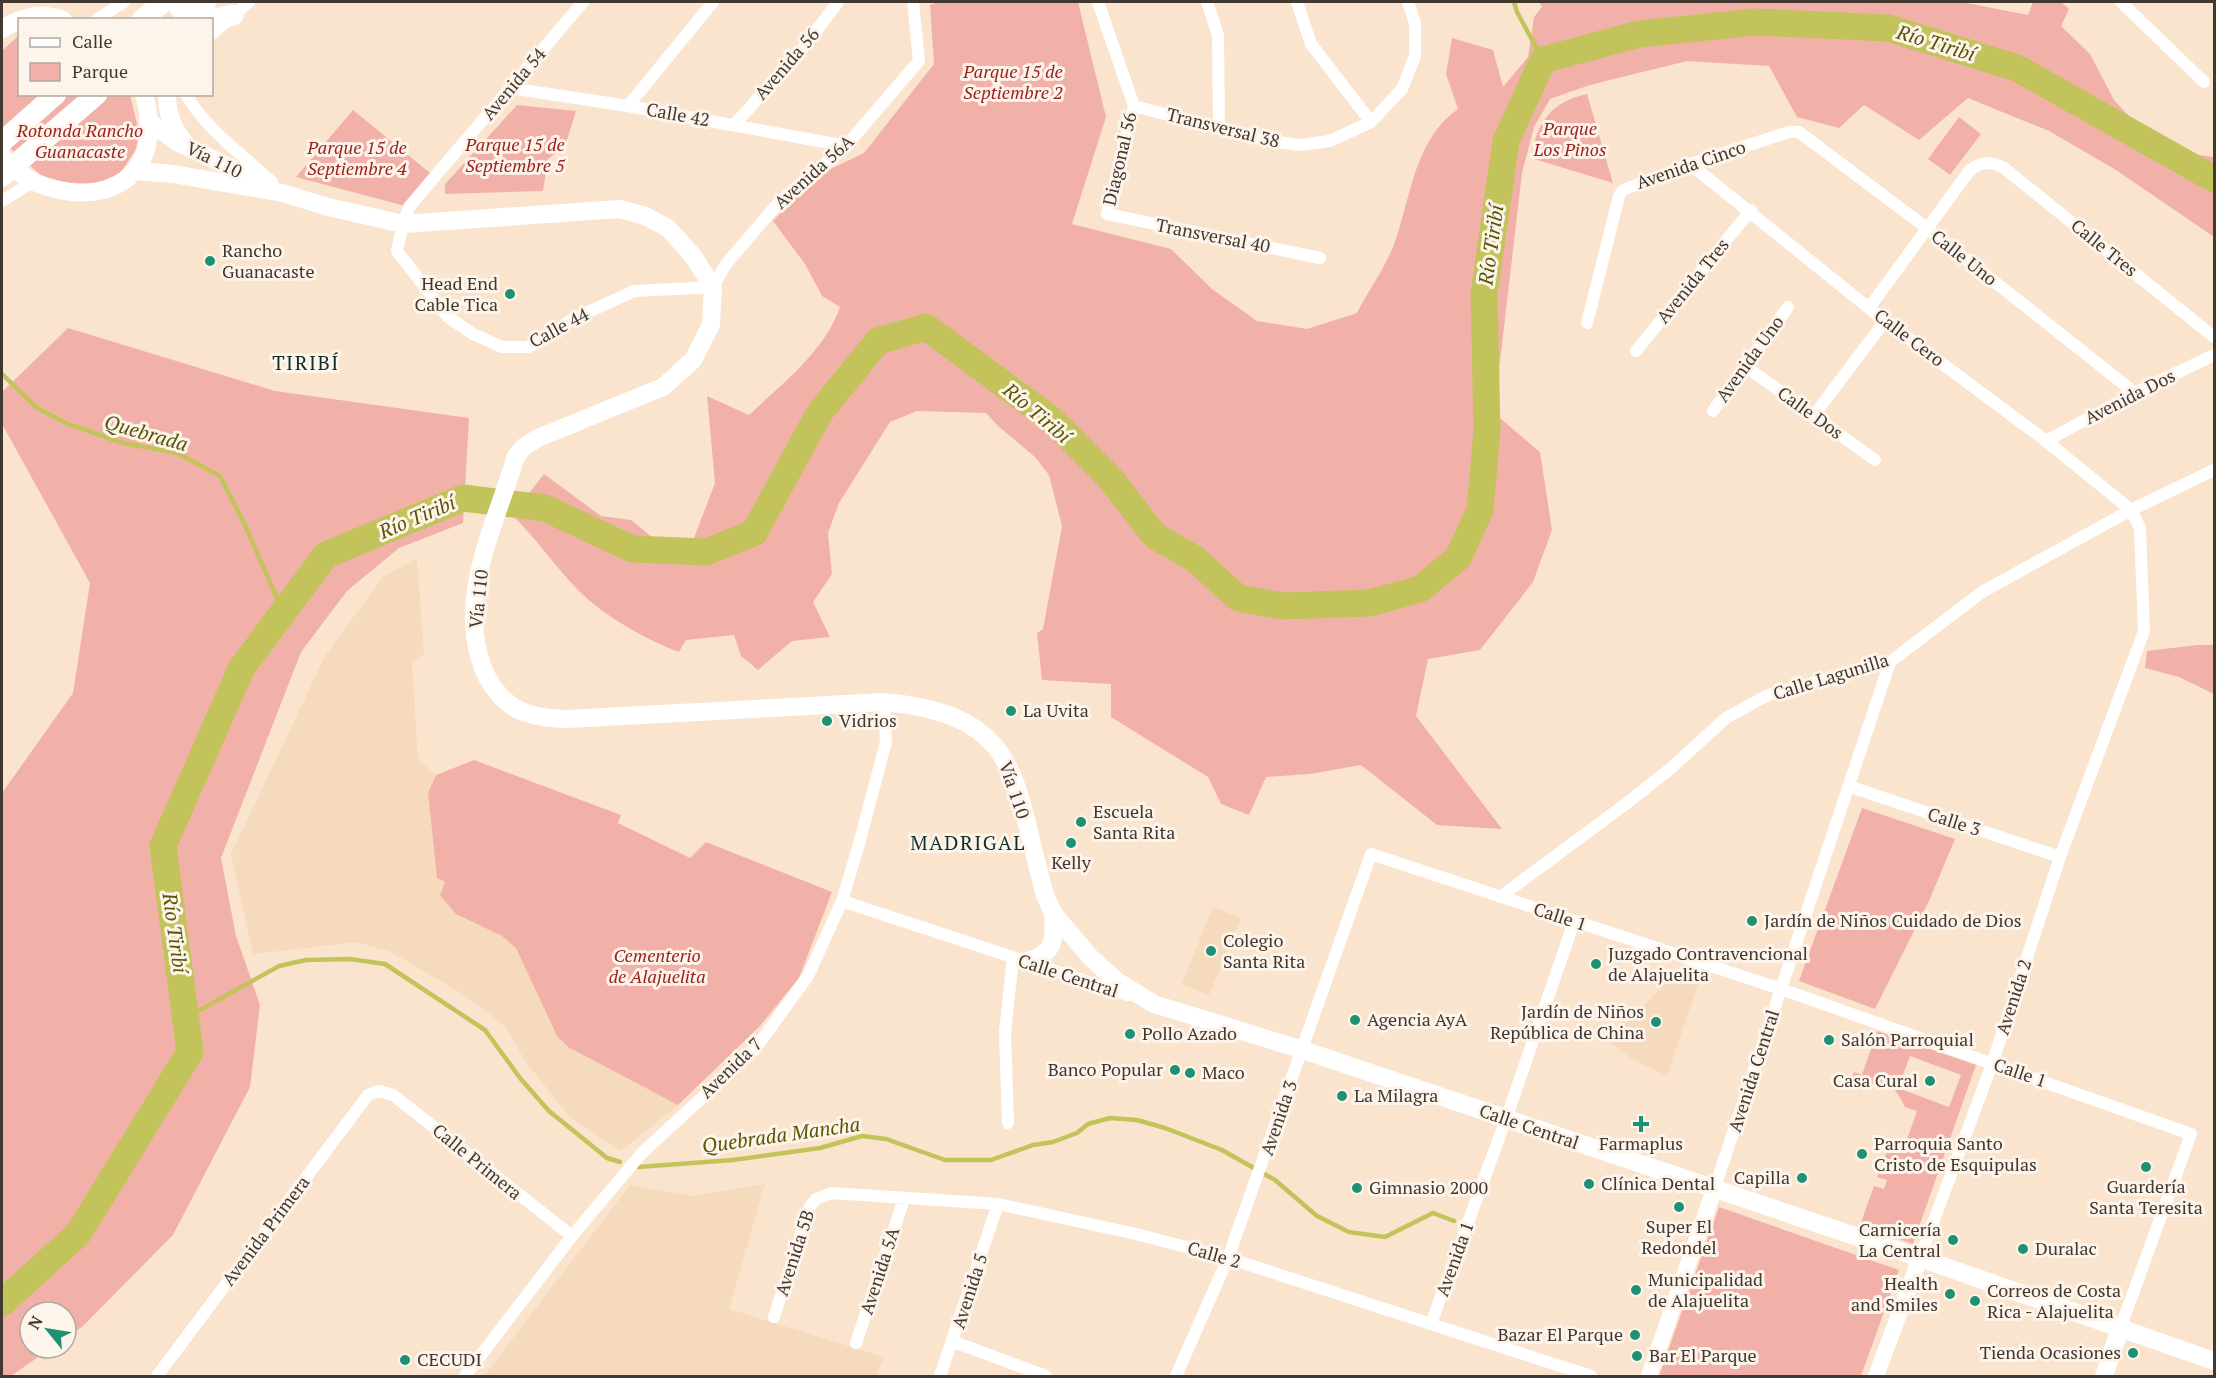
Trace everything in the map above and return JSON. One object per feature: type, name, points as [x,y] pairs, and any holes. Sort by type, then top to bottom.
[{"type":"highway","points":[[144,18],[163,2]]},
{"type":"highway","points":[[176,2],[181,9],[199,18]]},
{"type":"highway","points":[[187,18],[206,2]]},
{"type":"highway","points":[[213,19],[241,8]]},
{"type":"highway","points":[[2,142],[54,96]]},
{"type":"highway","points":[[2,177],[95,96]]},
{"type":"main road","points":[[32,8],[58,18]]},
{"type":"main road","points":[[2,23],[2,28],[18,20]]},
{"type":"main road","points":[[2,157],[33,182],[69,193],[98,193],[117,186],[136,171],[147,150],[146,96]]},
{"type":"main road","points":[[167,96],[167,109],[173,127],[184,142],[200,154]]},
{"type":"main road","name":"Vía 110","points":[[148,121],[177,142],[284,193],[328,207],[403,224],[620,209],[645,216],[668,228],[693,255],[713,287],[711,325],[693,360],[663,387],[538,438],[525,446],[515,462],[485,547],[476,592],[475,639],[487,678],[500,696],[516,709],[566,719],[884,702],[913,705],[948,714],[972,725],[993,742],[1015,782],[1045,895],[1053,913],[1080,947],[1104,971],[1154,1004]]},
{"type":"main road","name":"Vía 110","points":[[136,171],[173,174],[284,193]]},
{"type":"main road","points":[[1021,960],[1042,956],[1052,944],[1053,913]]},
{"type":"main road","name":"Calle Central","points":[[1154,1004],[1303,1050],[1920,1258],[2214,1361]]},
{"type":"main road","points":[[2104,1377],[2120,1329]]},
{"type":"street","name":"Avenida 54","points":[[403,224],[409,207],[583,2]]},
{"type":"street","points":[[628,106],[713,2]]},
{"type":"street","name":"Avenida 56","points":[[734,125],[800,52],[838,2]]},
{"type":"street","name":"Avenida 56A","points":[[713,287],[726,264],[780,201],[846,146],[919,61],[913,2]]},
{"type":"street","name":"Diagonal 56","points":[[1098,2],[1134,106],[1107,214]]},
{"type":"street","points":[[1208,2],[1218,35],[1219,127]]},
{"type":"street","points":[[1297,2],[1311,44],[1371,122]]},
{"type":"street","name":"Transversal 38","points":[[1134,106],[1264,140],[1299,145],[1330,141],[1371,122],[1402,89],[1415,56],[1415,23],[1407,2]]},
{"type":"street","points":[[2121,2],[2204,82]]},
{"type":"street","points":[[99,18],[118,4]]},
{"type":"street","points":[[213,33],[241,8]]},
{"type":"street","name":"Calle 42","points":[[510,88],[628,106],[846,146]]},
{"type":"street","points":[[187,96],[194,110],[208,124],[284,193]]},
{"type":"street","name":"Avenida Cinco","points":[[1587,323],[1618,196],[1629,186],[1789,132]]},
{"type":"street","name":"Calle Uno","points":[[1789,132],[1806,135],[2135,393]]},
{"type":"street","name":"Calle Tres","points":[[1928,229],[1970,170],[1980,164],[1992,162],[2004,168],[2214,337]]},
{"type":"street","name":"Calle Cero","points":[[1690,164],[1885,321],[2046,441],[2131,510]]},
{"type":"street","points":[[2,201],[33,182]]},
{"type":"street","name":"Avenida Tres","points":[[1636,351],[1750,210]]},
{"type":"street","name":"Transversal 40","points":[[1107,214],[1320,258]]},
{"type":"street","name":"Calle 44","points":[[403,224],[398,251],[423,286],[448,317],[472,334],[502,347],[528,347],[543,340],[571,320],[634,291],[713,287]]},
{"type":"street","points":[[1869,308],[1928,229]]},
{"type":"street","name":"Avenida Uno","points":[[1713,411],[1788,307]]},
{"type":"street","points":[[1814,414],[1885,321]]},
{"type":"street","name":"Avenida Dos","points":[[2046,441],[2135,393],[2214,355]]},
{"type":"street","name":"Calle Dos","points":[[1745,366],[1875,460]]},
{"type":"street","name":"Calle Lagunilla","points":[[1500,897],[1670,769],[1726,718],[1768,694],[1890,662],[1982,592],[2131,510],[2214,470]]},
{"type":"street","name":"Avenida 2","points":[[1876,1377],[1992,1064],[2060,857],[2144,631],[2140,528],[2131,510]]},
{"type":"street","name":"Avenida Central","points":[[1649,1377],[1714,1190],[1890,662]]},
{"type":"street","name":"Avenida 7","points":[[465,1377],[572,1236],[642,1153],[755,1049],[808,976],[842,901],[886,742],[884,702]]},
{"type":"street","name":"Calle 3","points":[[1848,786],[2060,857]]},
{"type":"street","name":"Calle 1","points":[[1371,854],[1781,989],[2191,1134],[2120,1329]]},
{"type":"street","name":"Avenida 3","points":[[1176,1377],[1228,1258],[1371,854]]},
{"type":"street","name":"Calle Central","points":[[842,901],[1154,1004]]},
{"type":"street","name":"Avenida 1","points":[[1431,1324],[1506,1119],[1574,922]]},
{"type":"street","points":[[1008,1123],[1005,1032],[1021,960]]},
{"type":"street","name":"Calle Primera","points":[[379,1091],[393,1095],[572,1236]]},
{"type":"street","name":"Avenida Primera","points":[[157,1377],[368,1095],[379,1091]]},
{"type":"street","name":"Calle 2","points":[[823,1194],[998,1204],[1113,1228],[1228,1258],[1592,1377]]},
{"type":"street","name":"Avenida 5B","points":[[774,1317],[809,1208],[823,1194]]},
{"type":"street","name":"Avenida 5A","points":[[856,1343],[904,1198]]},
{"type":"street","name":"Avenida 5","points":[[940,1377],[954,1342],[998,1204]]},
{"type":"street","points":[[954,1342],[1046,1377]]},
{"type":"shaded area","points":[[417,558],[424,654],[412,663],[418,758],[436,775],[428,793],[437,878],[445,882],[456,914],[502,936],[516,948],[557,1036],[568,1047],[678,1105],[621,1151],[571,1118],[527,1064],[504,1025],[461,993],[391,952],[356,942],[253,954],[231,854],[325,656],[383,577]]},
{"type":"shaded area","name":"Colegio Santa Rita","points":[[1213,907],[1241,918],[1209,995],[1182,984]]},
{"type":"shaded area","name":"Jardín de Niños República de China","points":[[1671,969],[1700,979],[1667,1076],[1635,1061],[1608,1041],[1660,989]]},
{"type":"shaded area","points":[[765,1184],[729,1309],[884,1357],[876,1376],[484,1376],[630,1185],[694,1196]]},
{"type":"green space","name":"Parque 15 de Septiembre 2","points":[[938,2],[1078,2],[1106,117],[1072,224],[1171,249],[1212,289],[1257,321],[1307,329],[1357,313],[1393,248],[1424,151],[1444,121],[1458,109],[1446,74],[1452,38],[1493,50],[1503,87],[1528,57],[1534,17],[1542,7],[1539,2],[1962,2],[2028,15],[2033,2],[2061,2],[2069,9],[2061,26],[2090,54],[2114,100],[2138,126],[2184,153],[2214,157],[2214,237],[2116,170],[2049,131],[1968,98],[1919,140],[1864,105],[1839,128],[1797,117],[1769,66],[1687,61],[1590,85],[1550,99],[1534,127],[1522,173],[1494,413],[1540,452],[1552,530],[1533,582],[1480,650],[1428,659],[1416,716],[1502,829],[1437,825],[1361,765],[1310,774],[1266,777],[1249,815],[1221,804],[1208,777],[1111,717],[1111,684],[1042,680],[1037,633],[1043,629],[1062,526],[1049,475],[1035,457],[986,413],[917,411],[890,422],[839,503],[828,533],[832,574],[813,602],[830,637],[792,641],[758,670],[741,656],[734,635],[686,640],[679,652],[640,634],[613,618],[580,592],[512,515],[544,474],[601,516],[631,520],[658,542],[692,543],[715,483],[707,396],[749,415],[813,352],[833,323],[840,307],[822,296],[805,264],[773,221],[814,177],[864,153],[934,64],[930,5]]},
{"type":"green space","name":"Rotonda Rancho Guanacaste","points":[[18,36],[18,96],[130,96],[139,132],[136,149],[120,174],[83,189],[42,176],[11,149],[2,131],[2,51]]},
{"type":"green space","name":"Parque Los Pinos","points":[[1587,94],[1613,183],[1531,158],[1537,134],[1548,115],[1564,102]]},
{"type":"green space","name":"Parque 15 de Septiembre 5","points":[[517,105],[576,111],[565,146],[548,159],[543,191],[445,194],[445,184]]},
{"type":"green space","name":"Parque 15 de Septiembre 4","points":[[353,110],[435,177],[409,207],[296,177]]},
{"type":"green space","points":[[1959,117],[1981,134],[1950,175],[1928,159]]},
{"type":"green space","points":[[68,328],[275,391],[469,418],[463,523],[399,548],[347,591],[301,652],[221,858],[236,936],[260,1005],[250,1087],[173,1235],[83,1326],[78,1330],[78,1300],[18,1300],[18,1360],[34,1360],[11,1376],[2,1376],[2,793],[73,693],[90,583],[2,424],[2,392]]},
{"type":"green space","points":[[2214,645],[2214,694],[2179,677],[2145,668],[2147,651]]},
{"type":"green space","name":"Cementerio de Alajuelita","points":[[474,760],[621,815],[618,823],[690,858],[706,842],[832,892],[799,978],[760,1026],[678,1105],[568,1047],[557,1036],[516,948],[502,936],[456,914],[440,895],[445,882],[437,878],[428,793],[436,775]]},
{"type":"green space","points":[[1862,808],[1955,839],[1929,901],[1875,1009],[1799,981]]},
{"type":"green space","points":[[1877,1031],[1976,1065],[1913,1244],[1860,1225],[1874,1186],[1884,1189],[1887,1180],[1877,1177],[1890,1143],[1904,1148],[1917,1111],[1905,1107],[1893,1088],[1883,1083],[1877,1083],[1862,1090],[1849,1085],[1854,1072],[1862,1075]],"holes":[[[1910,1056],[1961,1075],[1949,1107],[1898,1088]]]},
{"type":"green space","points":[[1719,1207],[1899,1270],[1861,1376],[1659,1376]]},
{"type":"waterway","points":[[1514,2],[1543,60]]},
{"type":"waterway","name":"Río Tiribí","points":[[2,1303],[78,1234],[190,1052],[163,846],[241,669],[326,555],[463,498],[545,508],[632,549],[706,552],[754,533],[820,412],[878,341],[926,327],[1051,419],[1110,478],[1155,536],[1195,559],[1238,598],[1282,606],[1370,603],[1420,589],[1458,558],[1480,510],[1487,431],[1484,294],[1506,141],[1543,60],[1639,34],[1755,22],[1888,28],[2017,68],[2214,179]]},
{"type":"waterway","name":"Quebrada","points":[[2,374],[37,408],[68,424],[123,443],[177,453],[220,476],[244,523],[283,612]]},
{"type":"waterway","name":"Quebrada Mancha","points":[[186,1018],[279,966],[306,960],[350,959],[385,964],[485,1030],[520,1078],[549,1111],[607,1158],[620,1162]]},
{"type":"waterway","name":"Quebrada Mancha","points":[[638,1167],[733,1160],[820,1148],[862,1136],[886,1139],[945,1160],[991,1160],[1033,1145],[1053,1142],[1077,1133],[1088,1124],[1110,1118],[1137,1120],[1222,1150],[1275,1180],[1317,1216],[1349,1232],[1385,1237],[1433,1213],[1454,1221]]},
{"type":"place","name":"Rancho Guanacaste","points":[[210,261]]},
{"type":"place","name":"Head End Cable Tica","points":[[510,294]]},
{"type":"place","name":"La Uvita","points":[[1011,711]]},
{"type":"place","name":"Vidrios","points":[[827,721]]},
{"type":"place","name":"Escuela Santa Rita","points":[[1081,822]]},
{"type":"place","name":"Kelly","points":[[1071,843]]},
{"type":"place","name":"Jardín de Niños Cuidado de Dios","points":[[1752,921]]},
{"type":"place","name":"Colegio Santa Rita","points":[[1211,951]]},
{"type":"place","name":"Juzgado Contravencional de Alajuelita","points":[[1596,964]]},
{"type":"place","name":"Agencia AyA","points":[[1355,1020]]},
{"type":"place","name":"Jardín de Niños República de China","points":[[1656,1022]]},
{"type":"place","name":"Pollo Azado","points":[[1130,1034]]},
{"type":"place","name":"Salón Parroquial","points":[[1829,1040]]},
{"type":"place","name":"Banco Popular","points":[[1175,1070]]},
{"type":"place","name":"Maco","points":[[1190,1073]]},
{"type":"place","name":"Casa Cural","points":[[1930,1081]]},
{"type":"place","name":"La Milagra","points":[[1342,1096]]},
{"type":"place","name":"Farmaplus","points":[[1641,1124]]},
{"type":"place","name":"Parroquia Santo Cristo de Esquipulas","points":[[1862,1154]]},
{"type":"place","name":"Guardería Santa Teresita","points":[[2146,1167]]},
{"type":"place","name":"Capilla","points":[[1802,1178]]},
{"type":"place","name":"Clínica Dental","points":[[1589,1184]]},
{"type":"place","name":"Gimnasio 2000","points":[[1357,1188]]},
{"type":"place","name":"Super El Redondel","points":[[1679,1207]]},
{"type":"place","name":"Carnicería La Central","points":[[1953,1240]]},
{"type":"place","name":"Duralac","points":[[2023,1249]]},
{"type":"place","name":"Municipalidad de Alajuelita","points":[[1636,1290]]},
{"type":"place","name":"Health and Smiles","points":[[1950,1294]]},
{"type":"place","name":"Correos de Costa Rica - Alajuelita","points":[[1975,1301]]},
{"type":"place","name":"Bazar El Parque","points":[[1635,1335]]},
{"type":"place","name":"Tienda Ocasiones","points":[[2133,1353]]},
{"type":"place","name":"Bar El Parque","points":[[1637,1356]]},
{"type":"place","name":"CECUDI","points":[[405,1360]]},
{"type":"district","name":"TIRIBÍ","points":[[306,363]]},
{"type":"district","name":"MADRIGAL","points":[[968,843]]}]
